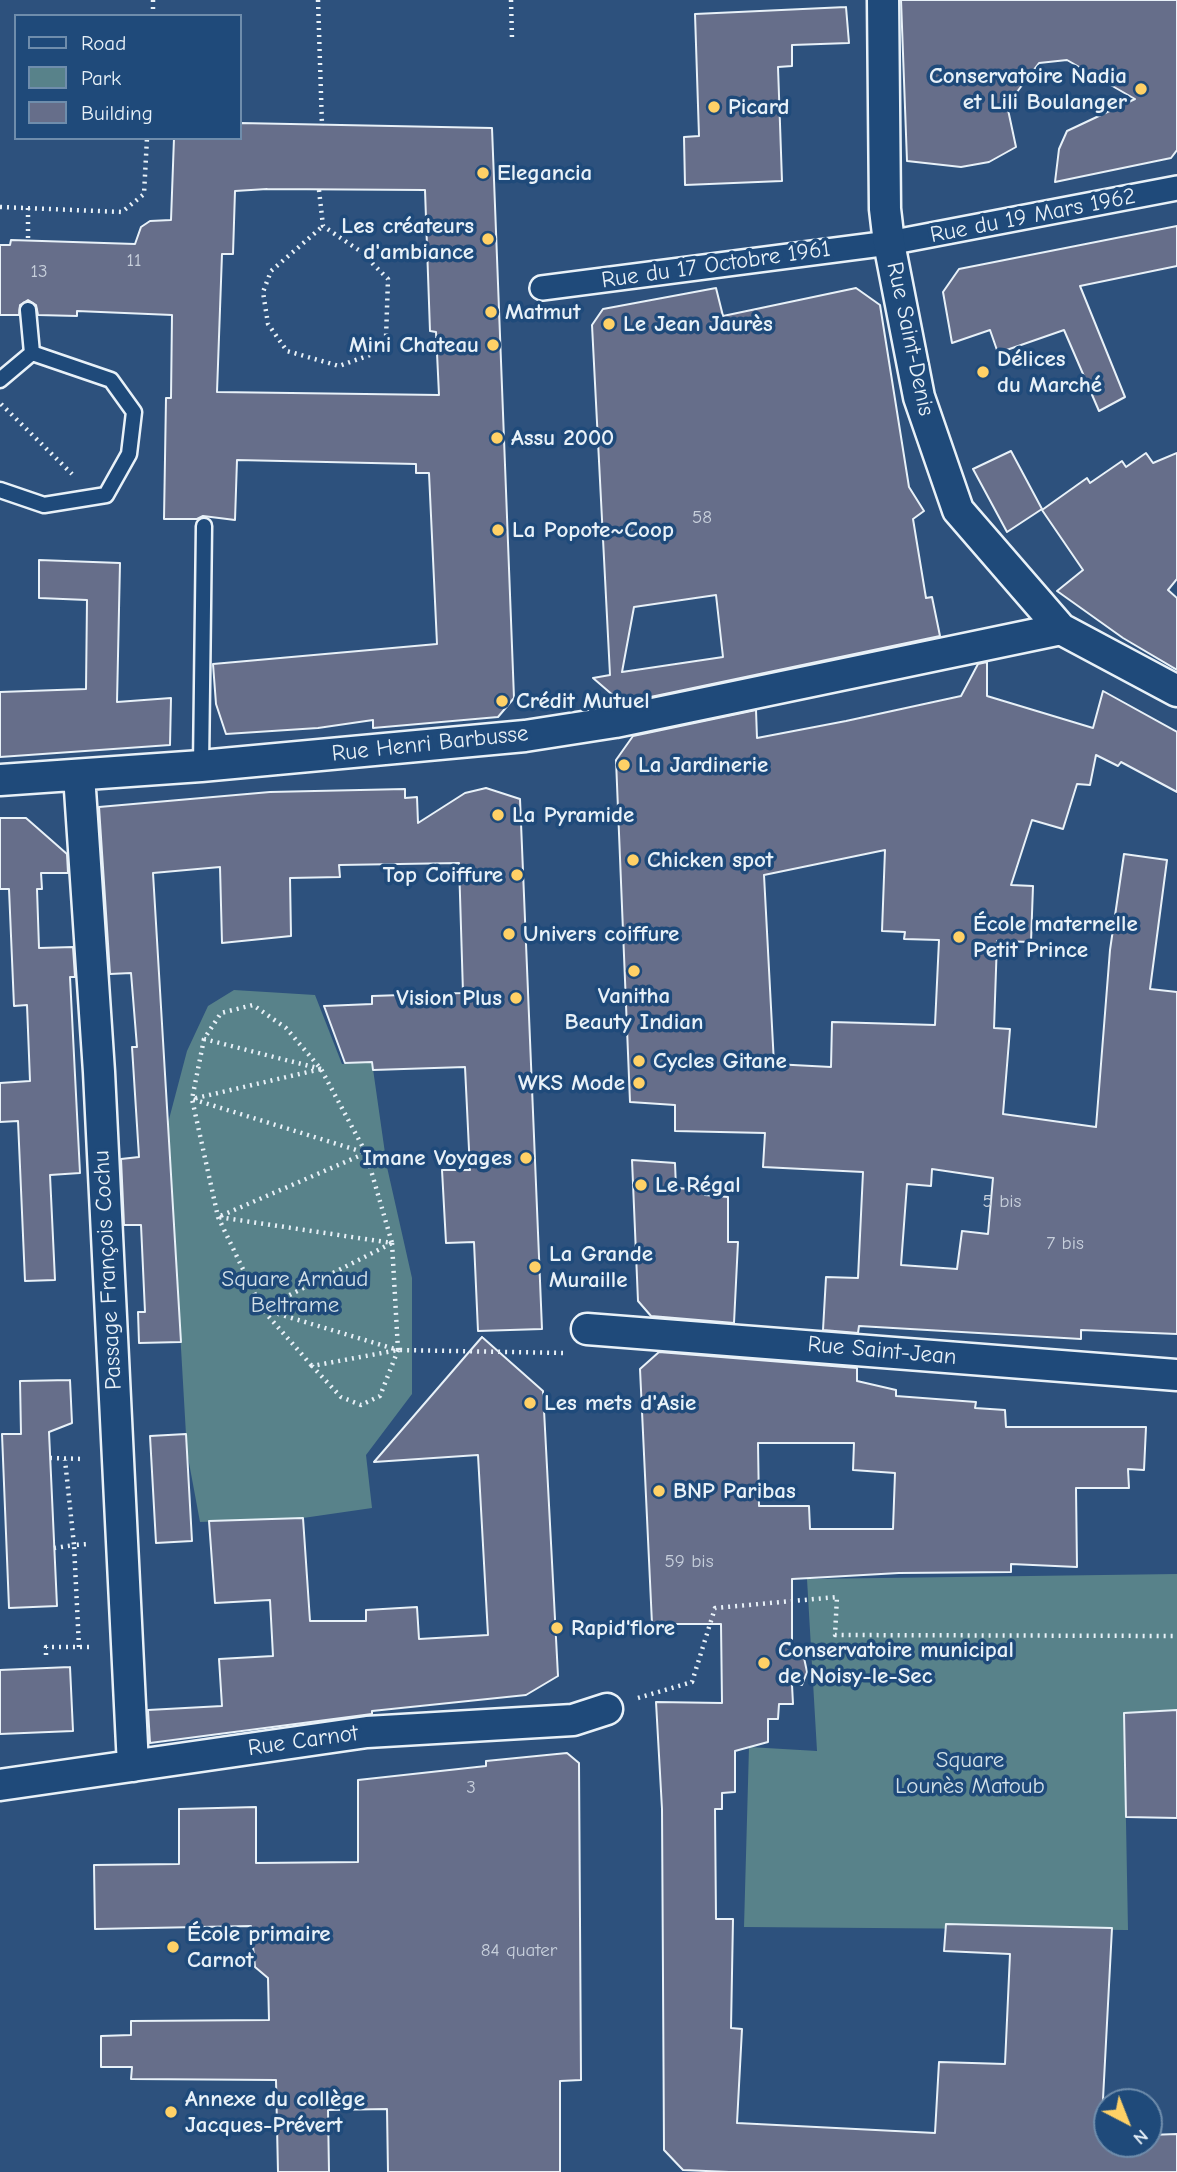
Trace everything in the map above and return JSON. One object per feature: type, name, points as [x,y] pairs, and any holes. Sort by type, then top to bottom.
[{"type":"street","name":"Rue Saint-Denis","points":[[883,0],[885,209],[889,243],[919,397],[958,510],[1061,629],[1177,691]]},
{"type":"street","name":"Rue du 19 Mars 1962","points":[[889,243],[1177,188]]},
{"type":"street","name":"Rue du 17 Octobre 1961","points":[[542,288],[889,243]]},
{"type":"street","name":"Rue Henri Barbusse","points":[[0,780],[201,766],[526,736],[604,723],[1061,629]]},
{"type":"street","name":"Passage François Cochu","points":[[79,775],[99,1072],[133,1766]]},
{"type":"street","name":"Rue Saint-Jean","points":[[580,1341],[1177,1375]]},
{"type":"street","name":"Rue Carnot","points":[[0,1785],[368,1732],[573,1720],[607,1709]]},
{"type":"lane","points":[[28,310],[32,353]]},
{"type":"lane","points":[[0,380],[32,353]]},
{"type":"lane","points":[[0,490],[44,505],[106,495],[129,454],[134,412],[111,380],[32,353]]},
{"type":"lane","points":[[201,766],[204,526]]},
{"type":"path","points":[[318,0],[323,125]]},
{"type":"path","points":[[511,0],[512,39]]},
{"type":"path","points":[[0,207],[122,212],[144,194],[147,140]]},
{"type":"path","points":[[319,190],[323,226],[360,251],[388,279],[386,338],[370,355],[339,366],[287,351],[268,324],[263,292],[271,271],[323,226]]},
{"type":"path","points":[[28,208],[28,240]]},
{"type":"path","points":[[0,404],[95,497]]},
{"type":"path","points":[[253,1005],[286,1028],[321,1069],[366,1153],[392,1243],[398,1350],[380,1396],[361,1405],[341,1397],[262,1309],[218,1217],[192,1099],[204,1039],[221,1013],[253,1005]]},
{"type":"path","points":[[204,1039],[321,1069]]},
{"type":"path","points":[[192,1099],[321,1069]]},
{"type":"path","points":[[192,1099],[366,1153]]},
{"type":"path","points":[[218,1217],[366,1153]]},
{"type":"path","points":[[218,1217],[392,1243]]},
{"type":"path","points":[[262,1309],[392,1243]]},
{"type":"path","points":[[262,1309],[398,1350]]},
{"type":"path","points":[[312,1366],[398,1350],[580,1341]]},
{"type":"path","points":[[65,1460],[74,1545],[79,1647]]},
{"type":"path","points":[[54,1548],[121,1542]]},
{"type":"path","points":[[607,1709],[692,1682],[715,1608],[837,1597],[835,1635],[1177,1636]]},
{"type":"path","points":[[46,1655],[46,1647],[126,1648]]},
{"type":"green space","name":"Square Arnaud Beltrame","points":[[234,990],[315,995],[342,1064],[372,1062],[387,1167],[412,1278],[412,1394],[366,1455],[372,1508],[303,1518],[200,1522],[187,1452],[168,1123],[187,1051],[208,1006]]},
{"type":"green space","name":"Square Lounès Matoub","points":[[1177,1574],[1177,1714],[1124,1714],[1128,1930],[744,1927],[749,1747],[817,1751],[807,1579]]},
{"type":"building","points":[[901,0],[1177,0],[1177,150],[1171,158],[1055,182],[1059,149],[1067,131],[1135,99],[1067,60],[1039,63],[1007,105],[1016,147],[989,162],[961,167],[907,161]]},
{"type":"building","points":[[846,7],[849,43],[792,45],[792,66],[778,67],[782,181],[685,185],[684,137],[699,136],[695,14]]},
{"type":"building","points":[[242,123],[492,128],[514,698],[498,717],[373,728],[373,720],[318,728],[226,734],[216,704],[213,664],[437,644],[429,473],[416,473],[416,464],[237,460],[235,520],[203,516],[197,519],[164,519],[166,398],[171,398],[172,315],[77,311],[77,316],[38,315],[36,305],[28,300],[20,305],[19,315],[0,315],[0,245],[10,245],[11,240],[135,244],[141,227],[150,221],[171,220],[174,140],[242,140]],"holes":[[[425,190],[430,331],[436,332],[439,395],[217,392],[222,254],[233,254],[235,191]]]},
{"type":"building","points":[[1177,226],[1177,266],[1080,286],[1125,397],[1099,411],[1064,330],[998,353],[990,330],[952,343],[943,292],[959,269]]},
{"type":"building","points":[[716,288],[723,316],[856,288],[880,305],[909,487],[924,511],[913,519],[926,598],[932,597],[940,636],[622,703],[593,678],[610,675],[592,325],[603,309]],"holes":[[[716,595],[723,657],[622,672],[634,607]]]},
{"type":"building","points":[[1011,451],[1042,509],[1007,532],[973,469]]},
{"type":"building","points":[[1146,453],[1153,463],[1177,453],[1177,579],[1168,590],[1177,598],[1177,670],[1123,638],[1057,591],[1083,570],[1042,510],[1087,478],[1090,483],[1122,461],[1126,467]]},
{"type":"building","points":[[39,560],[120,563],[117,702],[171,698],[170,745],[0,757],[0,692],[86,689],[87,600],[39,598]]},
{"type":"building","points":[[987,662],[987,696],[1093,728],[1103,691],[1177,732],[1177,792],[1121,762],[1118,766],[1096,755],[1090,785],[1077,784],[1063,829],[1032,820],[1011,885],[1033,886],[1031,942],[997,941],[994,1028],[1010,1029],[1003,1114],[1096,1127],[1110,950],[1124,854],[1167,860],[1150,989],[1177,992],[1177,1334],[1081,1330],[1081,1339],[859,1326],[858,1333],[823,1330],[826,1277],[858,1278],[863,1172],[763,1167],[765,1133],[675,1131],[675,1105],[630,1102],[616,760],[633,736],[756,710],[757,738],[846,721],[961,696],[978,664]],"holes":[[[885,850],[882,931],[905,932],[904,939],[939,940],[935,1025],[832,1022],[831,1067],[774,1064],[764,875]],[[932,1169],[993,1178],[988,1234],[962,1231],[957,1269],[901,1265],[907,1184],[931,1186]]]},
{"type":"building","points":[[486,788],[520,799],[542,1329],[478,1331],[474,1242],[446,1243],[442,1170],[470,1170],[465,1067],[373,1070],[372,1062],[345,1063],[324,1006],[372,1004],[372,996],[463,993],[459,863],[339,865],[340,877],[290,878],[291,936],[222,943],[220,867],[153,873],[181,1342],[139,1343],[138,1312],[145,1312],[141,1225],[124,1225],[121,1159],[139,1157],[132,1047],[137,1047],[131,973],[110,974],[99,807],[270,792],[405,789],[405,798],[417,797],[418,823],[465,793]]},
{"type":"building","points":[[0,818],[26,818],[67,854],[68,873],[41,873],[42,889],[37,889],[39,948],[73,947],[75,977],[70,977],[80,1173],[50,1175],[55,1280],[25,1281],[18,1121],[0,1122],[0,1083],[30,1081],[27,1005],[14,1006],[9,889],[0,889]]},
{"type":"building","points":[[632,1160],[675,1163],[676,1188],[705,1190],[705,1195],[728,1197],[728,1242],[738,1242],[734,1323],[651,1316],[638,1301]]},
{"type":"building","points":[[482,1337],[543,1391],[558,1676],[526,1695],[372,1711],[372,1714],[150,1743],[148,1710],[222,1706],[219,1659],[273,1656],[270,1600],[215,1603],[209,1521],[303,1518],[310,1621],[366,1621],[366,1610],[417,1607],[419,1639],[488,1635],[478,1455],[374,1462]]},
{"type":"building","points":[[659,1352],[857,1368],[857,1381],[896,1390],[896,1396],[976,1402],[975,1408],[1005,1410],[1006,1427],[1146,1427],[1144,1470],[1128,1469],[1129,1488],[1076,1488],[1077,1567],[1011,1564],[1011,1572],[899,1573],[792,1579],[792,1653],[803,1653],[807,1672],[802,1685],[792,1685],[793,1704],[779,1704],[778,1719],[768,1719],[768,1742],[735,1751],[735,1792],[722,1793],[722,1809],[715,1809],[716,1919],[733,1919],[731,2028],[742,2029],[737,2123],[935,2133],[939,2062],[1005,2064],[1010,1954],[944,1951],[946,1924],[1112,1928],[1104,2088],[1093,2088],[1093,2158],[1163,2158],[1163,2134],[1177,2134],[1177,2172],[683,2170],[664,2150],[662,1809],[656,1702],[722,1703],[721,1624],[652,1624],[640,1369]],"holes":[[[758,1443],[854,1443],[853,1470],[895,1473],[893,1529],[810,1529],[809,1506],[759,1506]]]},
{"type":"building","points":[[70,1380],[72,1423],[49,1432],[57,1606],[9,1608],[2,1434],[21,1434],[20,1381]]},
{"type":"building","points":[[186,1434],[192,1541],[156,1543],[150,1436]]},
{"type":"building","points":[[70,1667],[73,1731],[0,1734],[0,1670]]},
{"type":"building","points":[[1177,1710],[1177,1818],[1126,1817],[1124,1713]]},
{"type":"building","points":[[567,1753],[579,1763],[581,2080],[560,2081],[560,2172],[388,2172],[387,2109],[328,2110],[329,2172],[278,2172],[276,2080],[131,2079],[132,2067],[101,2067],[101,2036],[131,2035],[131,2021],[269,2020],[268,1978],[255,1967],[251,1926],[95,1929],[94,1865],[179,1864],[179,1809],[256,1807],[256,1863],[358,1862],[358,1780],[486,1766],[486,1761]]},
{"type":"place","name":"Conservatoire Nadia et Lili Boulanger","points":[[1141,89]]},
{"type":"place","name":"Picard","points":[[714,107]]},
{"type":"place","name":"Elegancia","points":[[483,173]]},
{"type":"place","name":"Les créateurs d'ambiance","points":[[488,239]]},
{"type":"place","name":"Matmut","points":[[491,312]]},
{"type":"place","name":"Le Jean Jaurès","points":[[609,324]]},
{"type":"place","name":"Mini Chateau","points":[[493,345]]},
{"type":"place","name":"Délices du Marché","points":[[983,372]]},
{"type":"place","name":"Assu 2000","points":[[497,438]]},
{"type":"place","name":"La Popote~Coop","points":[[498,530]]},
{"type":"place","name":"Crédit Mutuel","points":[[502,701]]},
{"type":"place","name":"La Jardinerie","points":[[624,765]]},
{"type":"place","name":"La Pyramide","points":[[498,815]]},
{"type":"place","name":"Chicken spot","points":[[633,860]]},
{"type":"place","name":"Top Coiffure","points":[[517,875]]},
{"type":"place","name":"Univers coiffure","points":[[509,934]]},
{"type":"place","name":"École maternelle Petit Prince","points":[[959,937]]},
{"type":"place","name":"Vanitha Beauty Indian","points":[[634,971]]},
{"type":"place","name":"Vision Plus","points":[[516,998]]},
{"type":"place","name":"Cycles Gitane","points":[[639,1061]]},
{"type":"place","name":"WKS Mode","points":[[639,1083]]},
{"type":"place","name":"Imane Voyages","points":[[526,1158]]},
{"type":"place","name":"Le Régal","points":[[641,1185]]},
{"type":"place","name":"La Grande Muraille","points":[[535,1267]]},
{"type":"place","name":"Les mets d'Asie","points":[[530,1403]]},
{"type":"place","name":"BNP Paribas","points":[[659,1491]]},
{"type":"place","name":"Rapid'flore","points":[[557,1628]]},
{"type":"place","name":"Conservatoire municipal de Noisy-le-Sec","points":[[764,1663]]},
{"type":"place","name":"École primaire Carnot","points":[[173,1947]]},
{"type":"place","name":"Annexe du collège Jacques-Prévert","points":[[171,2112]]}]
